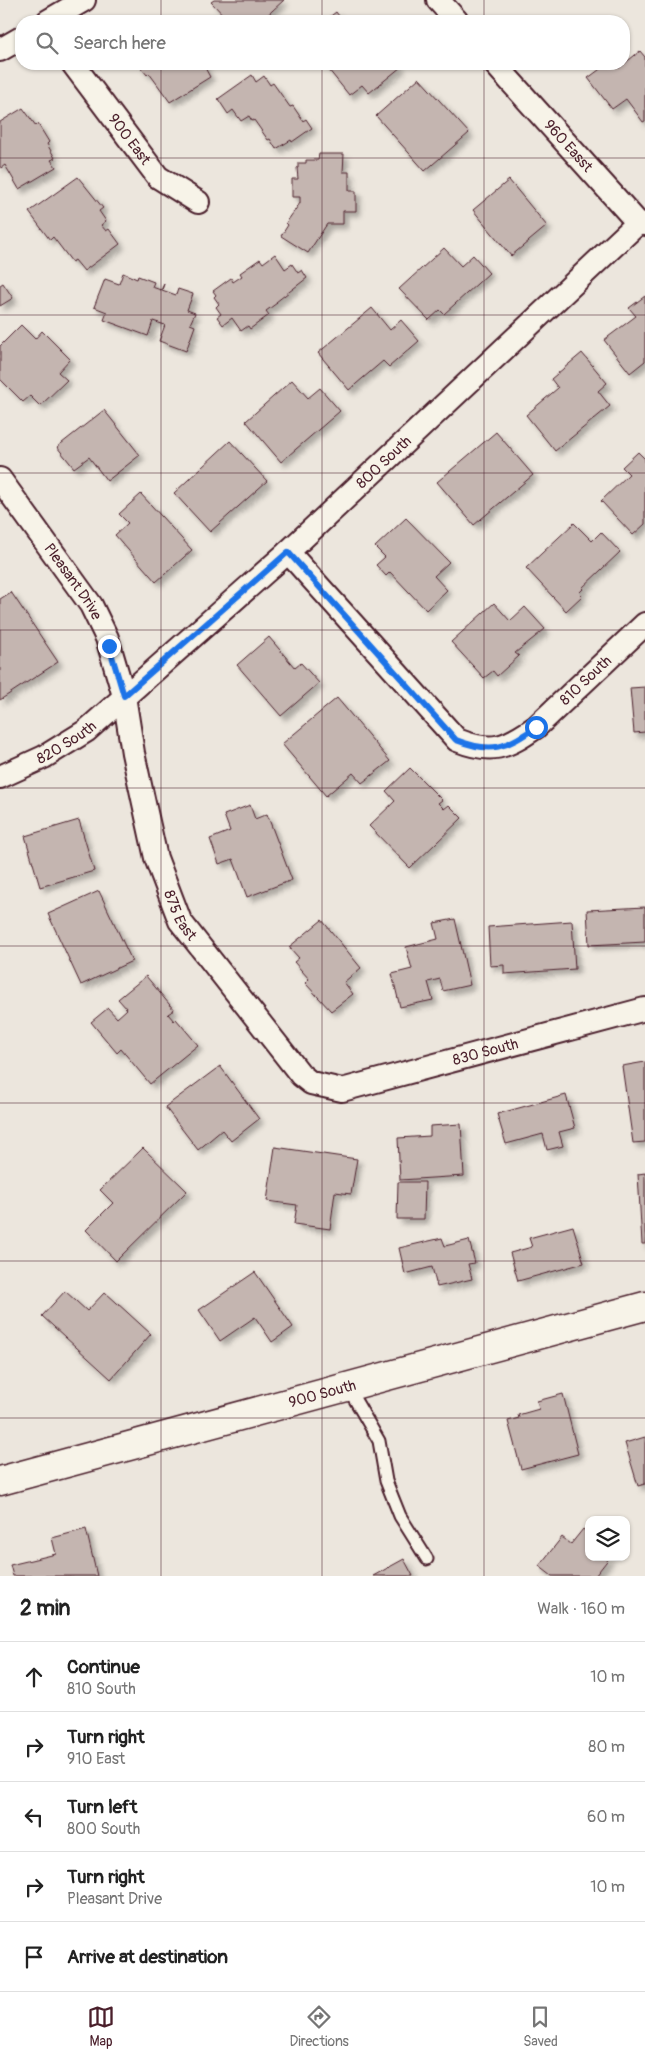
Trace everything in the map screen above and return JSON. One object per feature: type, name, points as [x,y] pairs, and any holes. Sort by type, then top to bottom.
[{"type":"street","points":[[58,15],[84,0]]},
{"type":"street","points":[[438,0],[452,15]]},
{"type":"street","points":[[0,50],[15,41]]},
{"type":"street","name":"900 East","points":[[78,70],[158,177],[198,202]]},
{"type":"street","name":"960 Easst","points":[[501,70],[641,223]]},
{"type":"street","name":"800 South","points":[[124,696],[288,552],[641,223]]},
{"type":"street","name":"Pleasant Drive","points":[[0,479],[91,605],[107,638],[124,696]]},
{"type":"street","name":"810 South","points":[[288,552],[456,740],[475,747],[499,748],[519,739],[536,727],[645,624]]},
{"type":"street","name":"820 South","points":[[0,777],[44,757],[86,731],[124,696]]},
{"type":"street","name":"875 East","points":[[124,696],[133,753],[156,858],[180,921],[301,1075],[311,1082],[324,1087]]},
{"type":"street","name":"830 South","points":[[324,1087],[342,1090],[364,1085],[645,1009]]},
{"type":"street","name":"900 South","points":[[0,1481],[645,1306]]},
{"type":"lane","points":[[347,1386],[379,1441],[386,1481],[400,1516],[427,1559]]},
{"type":"building","points":[[214,0],[284,0],[268,15],[223,15],[211,2]]},
{"type":"building","points":[[640,51],[645,57],[645,121],[643,122],[626,99],[612,109],[588,78],[599,70],[630,70],[630,59]]},
{"type":"building","points":[[143,70],[206,70],[210,77],[170,102],[149,73],[147,75]]},
{"type":"building","points":[[329,70],[397,70],[369,93],[362,85],[349,95]]},
{"type":"building","points":[[252,75],[256,82],[264,76],[270,85],[273,83],[290,107],[293,106],[303,121],[306,119],[312,128],[292,142],[291,140],[276,149],[270,139],[268,140],[249,116],[241,121],[233,110],[228,114],[218,99]]},
{"type":"building","points":[[419,78],[469,133],[425,171],[376,116]]},
{"type":"building","points":[[23,108],[36,126],[38,124],[49,142],[47,144],[55,158],[51,160],[56,167],[19,189],[5,165],[1,168],[0,166],[0,122]]},
{"type":"building","points":[[319,154],[344,154],[343,172],[349,172],[349,191],[356,191],[356,211],[343,211],[343,224],[327,224],[308,253],[281,236],[288,225],[286,223],[300,203],[300,197],[292,197],[292,179],[298,179],[298,163],[306,163],[306,160],[318,160]]},
{"type":"building","points":[[78,177],[103,208],[99,211],[106,221],[101,225],[106,231],[109,229],[120,244],[84,271],[75,260],[72,262],[53,237],[50,240],[29,212]]},
{"type":"building","points":[[509,180],[547,226],[511,256],[473,210]]},
{"type":"building","points":[[444,248],[461,266],[473,255],[489,273],[444,314],[440,310],[429,320],[399,289]]},
{"type":"building","points":[[275,254],[285,269],[292,264],[298,273],[302,270],[307,278],[276,302],[266,311],[269,315],[250,329],[248,326],[241,331],[232,318],[223,325],[217,317],[221,314],[216,307],[219,304],[214,297],[216,295],[213,291],[231,278],[233,282],[242,276],[240,273],[260,259],[263,263]]},
{"type":"building","points":[[123,273],[137,279],[138,276],[154,282],[152,287],[161,290],[164,284],[162,290],[176,295],[178,289],[193,294],[187,310],[195,313],[190,324],[195,326],[186,351],[159,341],[165,325],[153,321],[148,336],[104,320],[107,312],[94,307],[105,279],[119,284]]},
{"type":"building","points":[[3,283],[13,298],[0,306],[0,285]]},
{"type":"building","points":[[645,296],[645,361],[630,373],[604,340],[636,316],[629,308]]},
{"type":"building","points":[[372,308],[390,330],[401,320],[419,341],[389,367],[383,361],[349,390],[318,353]]},
{"type":"building","points":[[21,325],[35,339],[42,331],[70,359],[58,372],[67,380],[40,406],[30,396],[23,402],[0,379],[0,346]]},
{"type":"building","points":[[582,353],[607,383],[598,391],[610,406],[555,451],[526,415],[558,388],[551,379]]},
{"type":"building","points":[[292,380],[308,398],[320,388],[340,411],[281,462],[246,421]]},
{"type":"building","points":[[104,410],[140,455],[107,481],[89,457],[74,468],[57,447]]},
{"type":"building","points":[[496,432],[533,475],[474,525],[437,482]]},
{"type":"building","points":[[230,441],[267,481],[210,532],[174,493]]},
{"type":"building","points":[[638,452],[645,459],[645,524],[633,535],[601,501],[629,474],[622,467]]},
{"type":"building","points":[[141,494],[192,550],[156,582],[115,535],[128,523],[119,514]]},
{"type":"building","points":[[406,518],[449,562],[434,576],[447,590],[426,610],[390,572],[386,576],[376,565],[385,557],[375,547]]},
{"type":"building","points":[[574,523],[592,541],[601,532],[620,552],[582,588],[579,593],[582,596],[566,611],[526,568]]},
{"type":"building","points":[[11,592],[58,662],[0,700],[0,599]]},
{"type":"building","points":[[494,603],[510,621],[525,607],[545,629],[515,653],[519,656],[497,676],[493,671],[484,678],[451,642]]},
{"type":"building","points":[[269,637],[295,668],[301,663],[319,683],[281,716],[237,665]]},
{"type":"building","points":[[645,687],[645,732],[634,733],[630,688]]},
{"type":"building","points":[[337,698],[390,761],[362,783],[353,773],[326,796],[282,744]]},
{"type":"building","points":[[410,768],[442,800],[438,803],[444,809],[449,805],[462,818],[410,868],[369,826],[395,801],[386,791]]},
{"type":"building","points":[[250,805],[255,819],[267,814],[292,880],[247,897],[233,859],[219,864],[210,839],[230,831],[224,815]]},
{"type":"building","points":[[79,820],[94,871],[40,887],[25,836]]},
{"type":"building","points":[[99,891],[132,961],[81,985],[48,914]]},
{"type":"building","points":[[645,907],[645,942],[589,945],[587,910]]},
{"type":"building","points":[[455,919],[470,985],[443,991],[440,979],[428,982],[433,1000],[400,1007],[392,974],[412,969],[406,947],[438,939],[434,923]]},
{"type":"building","points":[[322,920],[361,968],[344,982],[353,994],[331,1011],[305,983],[309,979],[294,962],[299,958],[289,947]]},
{"type":"building","points":[[572,921],[575,969],[504,974],[504,965],[490,966],[488,927]]},
{"type":"building","points":[[146,976],[174,1010],[168,1014],[174,1021],[176,1019],[198,1045],[150,1084],[121,1049],[117,1053],[91,1022],[108,1008],[117,1018],[127,1009],[118,999]]},
{"type":"building","points":[[645,1062],[645,1142],[633,1143],[622,1066]]},
{"type":"building","points":[[220,1066],[259,1119],[231,1141],[222,1130],[198,1150],[165,1107]]},
{"type":"building","points":[[566,1095],[575,1128],[559,1132],[563,1146],[547,1150],[543,1134],[506,1144],[497,1114]]},
{"type":"building","points":[[461,1124],[464,1176],[400,1180],[398,1138],[430,1136],[430,1126]]},
{"type":"building","points":[[275,1147],[357,1159],[351,1194],[335,1192],[330,1229],[294,1224],[297,1205],[267,1201]]},
{"type":"building","points":[[143,1148],[187,1191],[116,1261],[86,1230],[113,1203],[100,1190]]},
{"type":"building","points":[[645,1173],[645,1244],[642,1244],[638,1174]]},
{"type":"building","points":[[398,1182],[425,1182],[424,1219],[397,1219]]},
{"type":"building","points":[[573,1226],[584,1263],[518,1281],[510,1253],[532,1247],[529,1238]]},
{"type":"building","points":[[442,1238],[445,1246],[469,1240],[475,1263],[468,1264],[472,1279],[437,1287],[432,1267],[405,1274],[399,1248]]},
{"type":"building","points":[[255,1272],[293,1327],[272,1342],[255,1317],[220,1341],[199,1310]]},
{"type":"building","points":[[65,1291],[87,1311],[105,1292],[151,1334],[111,1379],[42,1316]]},
{"type":"building","points":[[563,1394],[578,1454],[521,1469],[508,1421],[519,1418],[518,1415],[539,1409],[537,1401]]},
{"type":"building","points":[[645,1437],[645,1484],[638,1486],[625,1443]]},
{"type":"building","points":[[86,1529],[97,1576],[13,1576],[10,1565],[56,1554],[52,1538]]},
{"type":"building","points":[[583,1529],[585,1531],[585,1561],[607,1561],[595,1576],[552,1576],[539,1566],[562,1537],[571,1544]]},
{"type":"building","points":[[404,1559],[413,1576],[373,1576]]},
{"type":"route","points":[[109,646],[124,696],[288,552],[456,740],[475,747],[499,748],[519,739],[536,727]]}]
